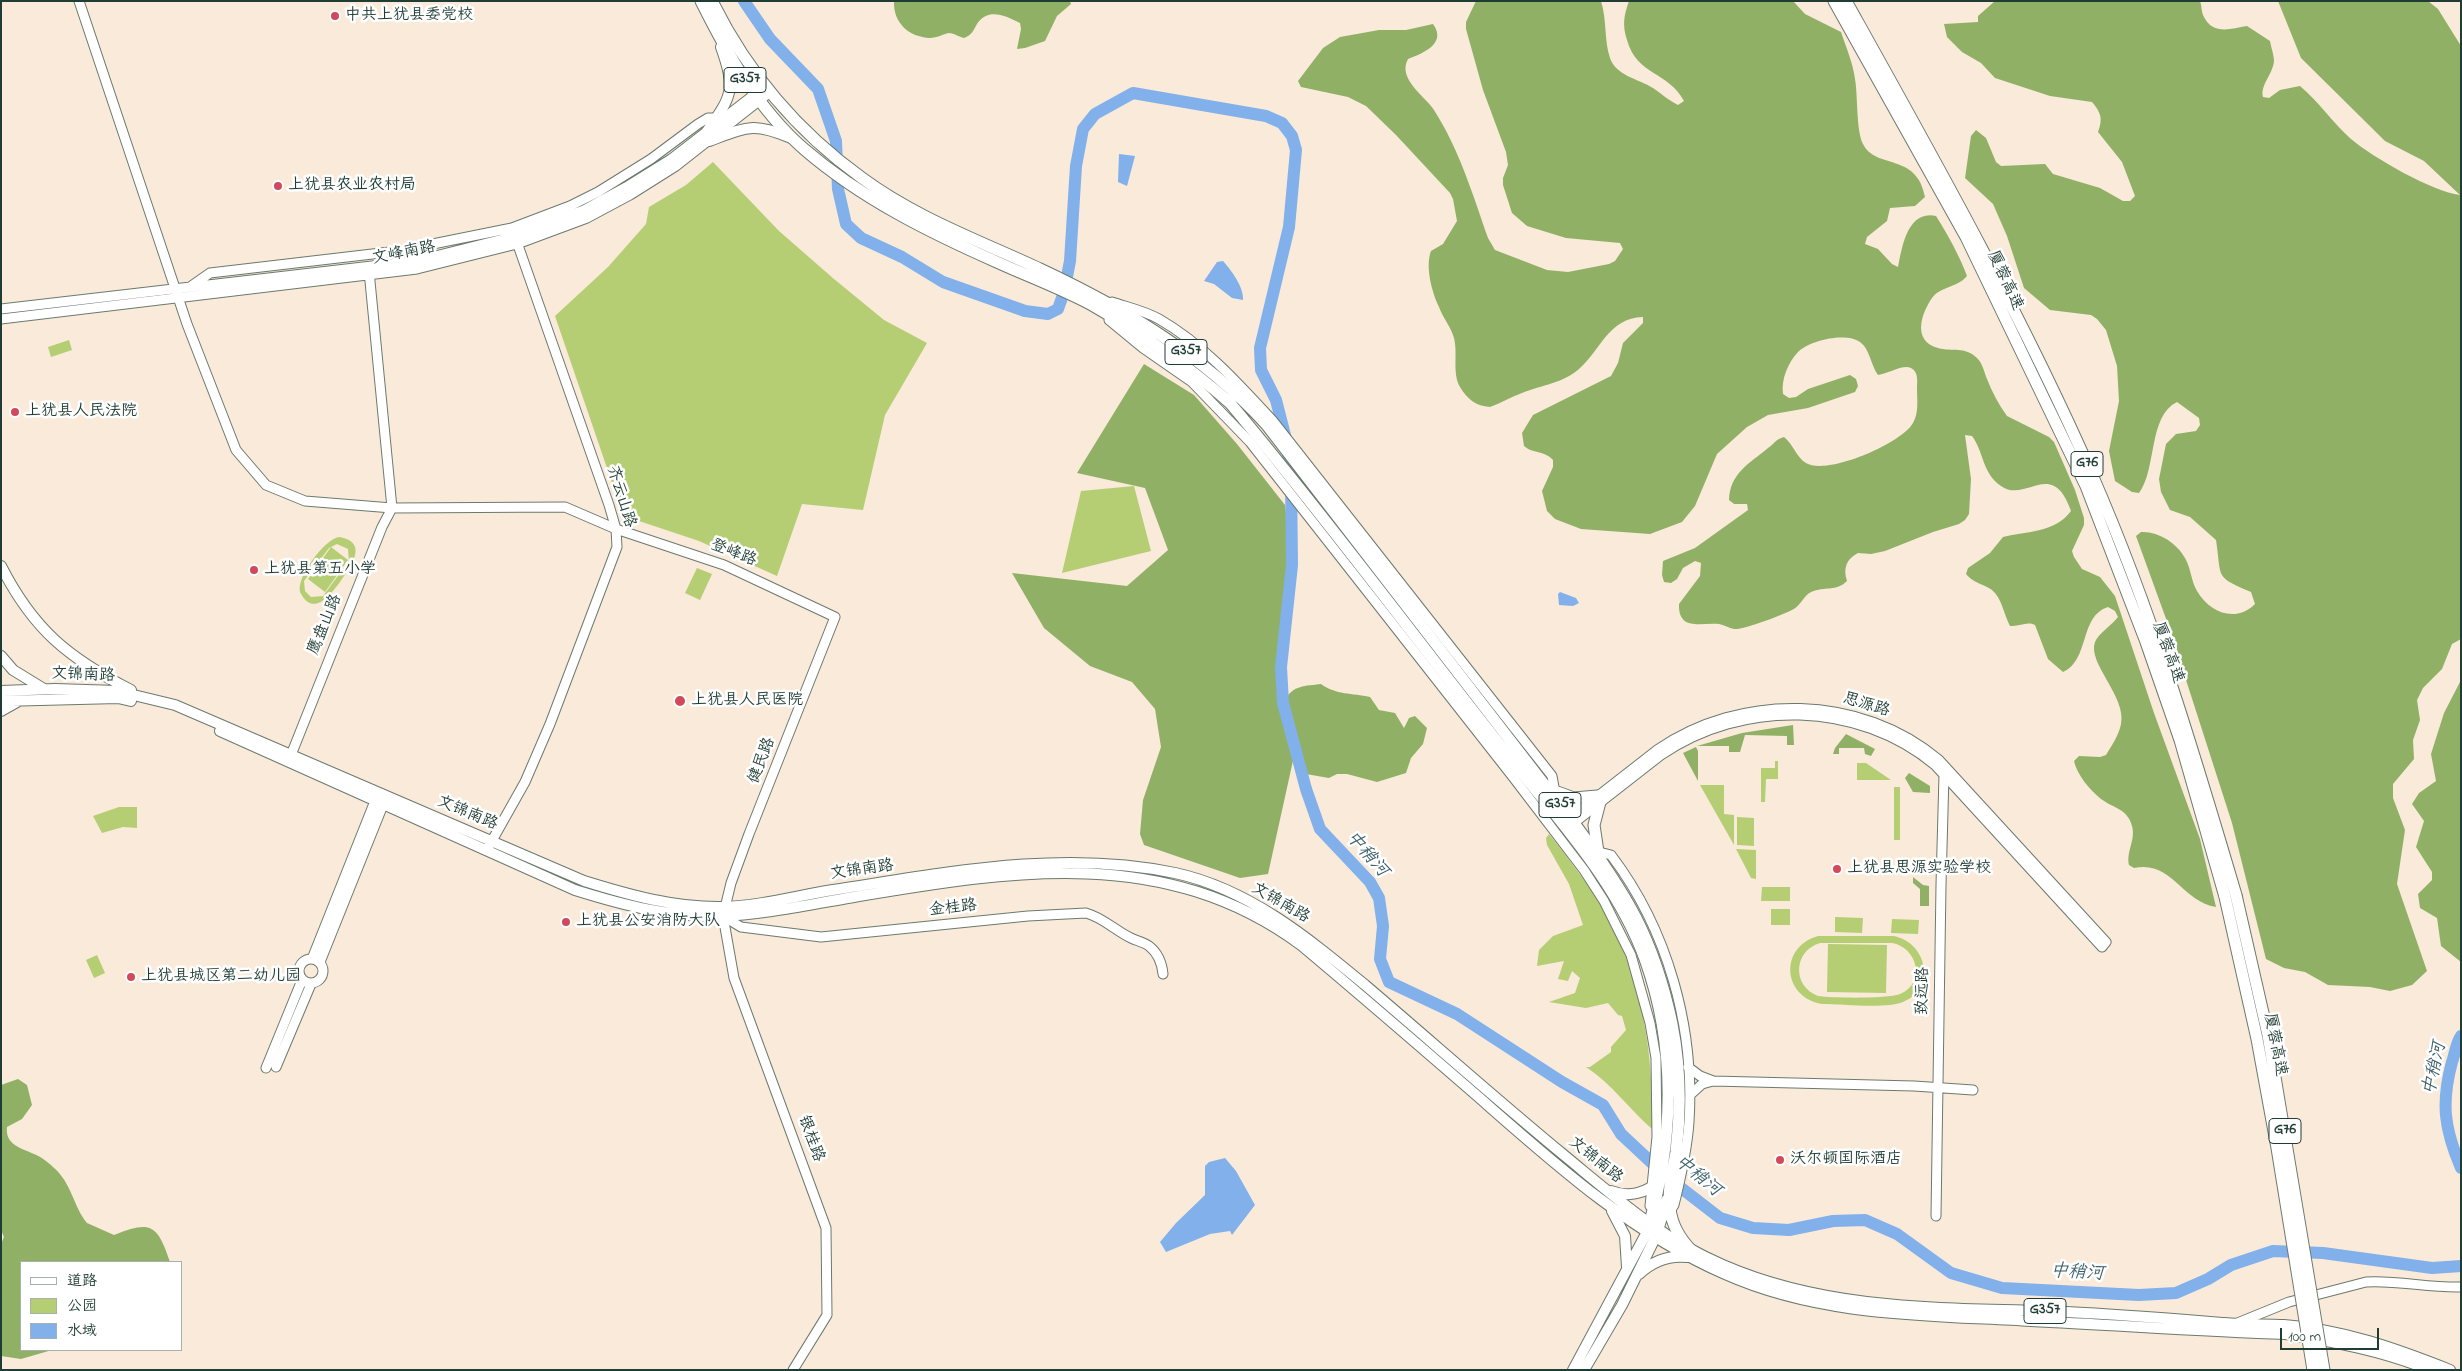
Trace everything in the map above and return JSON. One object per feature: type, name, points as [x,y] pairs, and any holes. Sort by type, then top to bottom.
[{"type":"highway","name":"G357","points":[[701,1],[717,34],[800,144],[864,195],[912,223],[1036,274],[1093,300],[1170,340],[1213,371],[1269,422],[1324,510],[1568,823],[1610,887],[1628,919],[1645,957],[1664,1027],[1669,1068],[1662,1140],[1662,1194]]},
{"type":"highway","name":"G357","points":[[712,1],[762,94],[814,140],[862,179],[920,214],[1036,274]]},
{"type":"highway","name":"厦蓉高速","points":[[1834,1],[1874,62]]},
{"type":"highway","name":"厦蓉高速","points":[[1846,1],[1874,62],[1966,238],[2086,486],[2146,642],[2180,740],[2230,896],[2268,1035],[2324,1370]]},
{"type":"highway","name":"G357","points":[[1093,300],[1202,377],[1230,403],[1398,594],[1544,786],[1554,795],[1568,823],[1605,864],[1637,916],[1654,954],[1664,989],[1677,1065],[1680,1155],[1662,1194],[1652,1231]]},
{"type":"highway","points":[[1554,795],[1599,799],[1594,825],[1596,852]]},
{"type":"highway","name":"厦蓉高速","points":[[2230,896],[2313,1370]]},
{"type":"highway","points":[[1662,1194],[1678,1234],[1690,1254]]},
{"type":"main road","points":[[707,137],[720,118],[730,96],[731,81],[717,34]]},
{"type":"main road","points":[[707,137],[747,127],[767,129],[800,144]]},
{"type":"main road","points":[[1,566],[14,591],[38,625],[61,648],[94,671],[148,698]]},
{"type":"main road","points":[[1,656],[13,670],[45,689]]},
{"type":"main road","name":"文锦南路","points":[[1,691],[45,689],[117,691],[175,705],[291,755],[489,846]]},
{"type":"main road","name":"文锦南路","points":[[1,701],[118,698],[173,711],[379,803],[584,881],[630,896],[724,912],[762,912],[911,888],[1044,874],[1116,874],[1177,885],[1209,895],[1244,910],[1278,928],[1301,945],[1540,1151],[1601,1199],[1652,1231]]},
{"type":"main road","points":[[1,712],[21,700]]},
{"type":"main road","name":"文锦南路","points":[[724,912],[900,880],[1043,863],[1114,863],[1180,874],[1249,902],[1305,935],[1652,1231]]},
{"type":"main road","points":[[1599,1184],[1615,1193],[1662,1194]]},
{"type":"main road","points":[[1601,1199],[1613,1212],[1622,1228],[1628,1254],[1627,1272]]},
{"type":"main road","points":[[1574,1370],[1627,1272],[1652,1231]]},
{"type":"main road","points":[[1584,1370],[1634,1280],[1652,1231]]},
{"type":"main road","name":"G357","points":[[1652,1231],[1690,1254],[1770,1284],[1834,1298],[1902,1306],[2116,1314],[2286,1334],[2340,1343],[2397,1356],[2430,1370]]},
{"type":"main road","points":[[1634,1280],[1644,1269],[1656,1261],[1690,1254]]},
{"type":"main road","name":"G357","points":[[2232,1328],[2287,1325],[2340,1334],[2400,1350],[2450,1370]]},
{"type":"street","name":"登峰路","points":[[79,1],[178,294],[236,450],[266,486],[305,501],[392,508],[565,507],[616,529],[724,565],[835,617]]},
{"type":"street","name":"文峰南路","points":[[1,309],[178,294],[188,288],[369,271],[417,269],[515,236],[584,210],[707,137],[762,94]]},
{"type":"street","points":[[188,288],[210,273],[515,236],[598,192],[651,159],[708,118],[720,118],[762,94]]},
{"type":"street","name":"齐云山路","points":[[489,846],[524,782],[550,724],[612,566],[617,546],[616,529],[515,236]]},
{"type":"street","name":"文峰南路","points":[[1,319],[178,294],[369,271]]},
{"type":"street","points":[[369,271],[392,508]]},
{"type":"street","points":[[1093,300],[1143,348],[1192,382],[1250,442],[1584,870],[1604,900],[1631,956],[1650,1023],[1656,1058],[1662,1140]]},
{"type":"street","points":[[1269,422],[1322,482],[1552,776],[1554,795]]},
{"type":"street","name":"鹰盘山路","points":[[291,755],[382,527],[392,508]]},
{"type":"street","name":"健民路","points":[[724,912],[749,834],[835,617]]},
{"type":"street","name":"思源路","points":[[1568,823],[1658,750],[1690,730],[1731,717],[1783,709],[1840,712],[1873,721],[1920,744],[2104,945]]},
{"type":"street","name":"致远路","points":[[1936,1216],[1945,771]]},
{"type":"street","points":[[316,960],[379,803]]},
{"type":"street","points":[[1596,852],[1611,855],[1631,881],[1661,943],[1682,1012],[1690,1095],[1680,1155]]},
{"type":"street","name":"金桂路","points":[[724,912],[741,927],[821,937],[1028,916],[1086,913],[1094,915],[1132,939],[1148,945],[1156,954],[1162,966],[1163,974]]},
{"type":"street","name":"银桂路","points":[[724,912],[734,978],[826,1228],[828,1315],[793,1370]]},
{"type":"street","points":[[276,1067],[306,982],[299,968],[304,961],[316,960]]},
{"type":"street","points":[[306,982],[317,982],[323,977],[324,969],[316,960]]},
{"type":"street","points":[[266,1068],[306,982]]},
{"type":"street","points":[[1688,1067],[1700,1076],[1713,1081]]},
{"type":"street","points":[[1690,1095],[1702,1084],[1713,1081],[1938,1087],[1973,1090]]},
{"type":"street","points":[[1652,1231],[1662,1194]]},
{"type":"street","points":[[2232,1328],[2290,1302],[2366,1282],[2378,1281],[2442,1288],[2461,1287]]},
{"type":"green space","points":[[894,1],[1070,1],[1071,4],[1057,16],[1045,41],[1017,49],[1021,29],[1020,23],[1009,18],[997,14],[986,16],[981,19],[971,34],[964,38],[949,33],[933,38],[922,37],[909,32],[899,22],[894,9]]},
{"type":"green space","points":[[1476,1],[1601,1],[1608,51],[1613,64],[1623,73],[1653,88],[1678,105],[1684,101],[1677,91],[1645,67],[1632,52],[1625,35],[1624,25],[1629,1],[1793,1],[1805,14],[1841,32],[1854,73],[1859,130],[1863,144],[1869,152],[1877,157],[1896,163],[1914,173],[1921,183],[1925,197],[1915,206],[1890,208],[1887,221],[1867,237],[1865,244],[1878,249],[1892,264],[1898,267],[1904,241],[1912,224],[1926,216],[1936,216],[1953,245],[1967,276],[1959,283],[1940,291],[1932,298],[1922,319],[1922,333],[1930,344],[1938,348],[1968,352],[1977,358],[1982,365],[1993,394],[2007,416],[2049,437],[2054,442],[2075,490],[2084,518],[2084,525],[2072,551],[2074,557],[2082,569],[2100,577],[2115,596],[2154,713],[2200,839],[2216,907],[2194,897],[2158,870],[2147,867],[2134,868],[2129,865],[2128,860],[2133,836],[2130,820],[2124,812],[2101,799],[2084,782],[2074,761],[2079,756],[2100,757],[2106,755],[2120,728],[2121,714],[2118,703],[2101,670],[2094,650],[2097,639],[2118,617],[2115,611],[2108,607],[2099,612],[2093,619],[2077,658],[2063,672],[2048,659],[2035,625],[2010,626],[2001,602],[1995,593],[1966,574],[1968,568],[1990,553],[2003,537],[2040,530],[2057,524],[2071,511],[2064,495],[2056,487],[2047,484],[2020,490],[2010,490],[2001,486],[1990,475],[1972,436],[1965,435],[1971,479],[1969,514],[1959,524],[1885,551],[1854,555],[1846,565],[1847,581],[1839,587],[1811,592],[1795,608],[1763,622],[1734,629],[1719,624],[1692,624],[1682,619],[1679,604],[1700,576],[1701,563],[1695,561],[1683,568],[1677,579],[1671,583],[1664,582],[1662,575],[1663,561],[1695,548],[1748,510],[1747,504],[1734,504],[1729,500],[1733,483],[1742,470],[1777,440],[1784,437],[1803,461],[1816,466],[1846,461],[1895,440],[1913,423],[1916,415],[1917,377],[1911,368],[1904,367],[1878,375],[1866,349],[1860,342],[1854,339],[1837,338],[1819,341],[1798,352],[1788,366],[1784,377],[1783,394],[1789,398],[1796,397],[1808,389],[1850,375],[1856,379],[1858,386],[1855,392],[1808,408],[1768,415],[1747,427],[1717,454],[1695,506],[1682,522],[1650,534],[1581,529],[1555,519],[1547,511],[1542,491],[1553,467],[1553,460],[1524,446],[1522,433],[1533,415],[1611,376],[1618,363],[1623,343],[1643,323],[1643,317],[1621,323],[1613,329],[1587,361],[1566,378],[1522,393],[1490,407],[1472,401],[1460,387],[1456,376],[1454,338],[1436,301],[1429,272],[1431,251],[1443,244],[1457,221],[1450,193],[1366,106],[1348,97],[1301,87],[1298,81],[1323,48],[1340,37],[1379,30],[1406,30],[1433,24],[1437,31],[1435,42],[1421,54],[1408,59],[1406,73],[1414,87],[1434,110],[1451,140],[1465,172],[1488,238],[1495,250],[1547,270],[1568,272],[1609,264],[1615,261],[1623,249],[1620,243],[1566,238],[1527,226],[1512,213],[1503,185],[1503,178],[1508,165],[1506,152],[1483,90],[1466,29],[1466,22]]},
{"type":"green space","points":[[1995,1],[2200,1],[2203,15],[2208,23],[2217,29],[2247,26],[2270,41],[2274,61],[2263,88],[2263,97],[2269,98],[2280,90],[2300,86],[2344,133],[2361,146],[2419,181],[2460,195],[2424,161],[2385,141],[2301,58],[2278,1],[2428,1],[2438,9],[2461,46],[2461,639],[2452,644],[2442,669],[2423,688],[2417,700],[2420,720],[2413,740],[2414,759],[2393,784],[2393,798],[2405,830],[2397,884],[2427,971],[2412,985],[2390,991],[2370,987],[2328,985],[2305,972],[2284,968],[2266,959],[2232,823],[2169,627],[2136,536],[2141,532],[2147,532],[2166,539],[2177,547],[2187,562],[2197,591],[2202,599],[2216,610],[2232,614],[2240,613],[2248,610],[2255,604],[2251,592],[2231,583],[2222,575],[2216,540],[2190,517],[2170,510],[2161,492],[2159,479],[2166,444],[2176,434],[2196,431],[2200,425],[2199,418],[2177,402],[2168,409],[2161,419],[2145,483],[2139,493],[2132,492],[2115,481],[2109,451],[2119,401],[2117,366],[2106,330],[2091,315],[2050,310],[2024,288],[2007,236],[1993,204],[1965,178],[1971,136],[1976,130],[1986,138],[1996,162],[2001,166],[2045,164],[2053,174],[2100,188],[2123,201],[2130,201],[2135,196],[2122,162],[2098,132],[2100,116],[2092,102],[2050,96],[1995,78],[1981,63],[1962,52],[1947,37],[1944,24],[1978,22],[1978,16]]},
{"type":"green space","points":[[713,162],[779,231],[834,279],[884,320],[927,343],[885,415],[863,510],[802,504],[777,576],[699,541],[633,519],[620,506],[555,316],[608,267],[646,224],[649,207],[686,185]]},
{"type":"green space","points":[[69,340],[72,350],[51,357],[48,347]]},
{"type":"green space","points":[[1144,364],[1194,395],[1237,444],[1285,505],[1292,565],[1281,667],[1283,703],[1296,747],[1268,874],[1240,878],[1144,845],[1140,834],[1143,800],[1161,747],[1155,709],[1132,682],[1090,666],[1044,628],[1012,573],[1127,586],[1168,550],[1145,488],[1077,473]]},
{"type":"green space","points":[[1134,486],[1151,551],[1062,573],[1081,491]]},
{"type":"green space","points":[[339,537],[354,544],[355,556],[348,570],[331,593],[321,602],[316,604],[310,603],[305,600],[300,592],[302,577],[319,551],[333,539]],"holes":[[[337,544],[348,549],[349,561],[323,596],[311,597],[305,591],[304,581],[329,548]]]},
{"type":"green space","points":[[331,547],[348,560],[325,592],[308,579]]},
{"type":"green space","points":[[697,568],[712,574],[700,600],[685,593]]},
{"type":"green space","points":[[2461,680],[2461,962],[2441,946],[2437,918],[2420,908],[2418,894],[2432,880],[2432,872],[2416,847],[2424,821],[2412,804],[2419,793],[2436,781],[2431,754],[2444,713]]},
{"type":"green space","points":[[1321,684],[1338,692],[1370,697],[1379,710],[1395,713],[1404,728],[1409,718],[1415,716],[1427,728],[1423,744],[1411,758],[1406,773],[1377,782],[1347,774],[1337,774],[1329,778],[1306,774],[1285,700],[1296,689]]},
{"type":"green space","points":[[1793,725],[1794,745],[1787,745],[1787,736],[1745,735],[1740,752],[1729,752],[1729,746],[1697,746],[1742,733]]},
{"type":"green space","points":[[1846,734],[1875,749],[1871,756],[1865,754],[1864,748],[1839,748],[1839,754],[1833,754],[1835,748]]},
{"type":"green space","points":[[1696,747],[1698,751],[1698,781],[1683,753]]},
{"type":"green space","points":[[1775,761],[1778,761],[1778,779],[1766,779],[1765,802],[1761,802],[1761,768],[1775,768]]},
{"type":"green space","points":[[1857,763],[1866,763],[1891,780],[1857,780]]},
{"type":"green space","points":[[1909,773],[1930,786],[1930,793],[1913,792],[1905,778]]},
{"type":"green space","points":[[1700,785],[1724,785],[1724,814],[1734,815],[1734,845]]},
{"type":"green space","points":[[1894,787],[1900,787],[1900,840],[1894,840]]},
{"type":"green space","points":[[119,807],[137,807],[137,828],[123,827],[102,833],[93,816]]},
{"type":"green space","points":[[1737,817],[1754,818],[1754,846],[1737,845]]},
{"type":"green space","points":[[1549,834],[1597,899],[1616,934],[1627,961],[1636,988],[1648,1044],[1651,1072],[1652,1129],[1604,1081],[1586,1067],[1590,1067],[1611,1052],[1611,1047],[1626,1030],[1622,1016],[1618,1015],[1608,1003],[1586,1008],[1549,1002],[1575,993],[1580,978],[1572,971],[1568,981],[1558,979],[1564,961],[1537,966],[1539,950],[1553,936],[1583,925],[1569,884],[1547,845],[1546,838]]},
{"type":"green space","points":[[1736,849],[1756,850],[1756,879],[1751,878]]},
{"type":"green space","points":[[1913,877],[1923,885],[1929,886],[1929,906],[1920,906],[1920,889],[1913,883]]},
{"type":"green space","points":[[1762,887],[1790,887],[1790,901],[1761,901]]},
{"type":"green space","points":[[1771,909],[1790,909],[1790,925],[1771,925]]},
{"type":"green space","points":[[1835,917],[1863,918],[1862,933],[1835,932]]},
{"type":"green space","points":[[1892,919],[1919,920],[1918,934],[1891,933]]},
{"type":"green space","points":[[1818,936],[1893,936],[1904,940],[1913,946],[1920,955],[1924,966],[1921,986],[1914,995],[1903,1002],[1895,1004],[1864,1006],[1822,1004],[1809,1000],[1799,992],[1790,972],[1797,950],[1805,942]],"holes":[[[1820,943],[1892,943],[1908,951],[1913,958],[1915,966],[1914,982],[1900,994],[1894,996],[1847,998],[1818,996],[1804,985],[1800,977],[1799,969],[1805,953],[1811,947]]]},
{"type":"green space","points":[[1828,944],[1887,945],[1886,993],[1827,992]]},
{"type":"green space","points":[[97,955],[105,973],[94,978],[86,960]]},
{"type":"green space","points":[[18,1079],[27,1085],[32,1105],[22,1119],[7,1127],[9,1138],[19,1148],[49,1163],[59,1173],[87,1223],[114,1235],[136,1228],[144,1227],[151,1229],[161,1239],[170,1261],[20,1261],[20,1351],[49,1351],[21,1359],[1,1356],[1,1244],[4,1237],[1,1230],[1,1085]]},
{"type":"water","points":[[1119,154],[1135,156],[1127,186],[1118,182]]},
{"type":"water","points":[[1223,261],[1239,284],[1243,300],[1232,298],[1214,284],[1204,281],[1217,262]]},
{"type":"water","points":[[1560,592],[1576,598],[1579,603],[1573,606],[1559,605],[1558,594]]},
{"type":"water","points":[[1225,1158],[1236,1171],[1255,1205],[1232,1235],[1230,1231],[1210,1234],[1166,1252],[1160,1242],[1176,1223],[1205,1195],[1205,1166],[1209,1162]]},
{"type":"waterway","name":"中稍河","points":[[744,1],[770,39],[818,89],[836,141],[838,189],[846,224],[861,238],[902,257],[943,282],[1025,311],[1048,314],[1058,309],[1064,292],[1070,261],[1076,166],[1083,129],[1095,114],[1133,93],[1266,116],[1282,123],[1292,136],[1296,150],[1289,227],[1260,348],[1261,370],[1276,400],[1286,439],[1291,476],[1292,565],[1281,667],[1283,703],[1306,789],[1320,829],[1370,882],[1379,898],[1383,926],[1380,959],[1389,982],[1457,1014],[1562,1082],[1603,1105],[1621,1134],[1667,1177],[1720,1218],[1753,1228],[1789,1230],[1833,1221],[1865,1220],[1897,1234],[1951,1273],[2002,1288],[2139,1295],[2176,1293],[2208,1279],[2231,1265],[2273,1251],[2323,1253],[2432,1268],[2461,1266]]},
{"type":"waterway","name":"中稍河","points":[[2461,1036],[2446,1090],[2448,1128],[2461,1168]]},
{"type":"place","name":"中共上犹县委党校","points":[[335,16]]},
{"type":"place","name":"上犹县农业农村局","points":[[278,186]]},
{"type":"place","name":"上犹县人民法院","points":[[15,412]]},
{"type":"place","name":"上犹县第五小学","points":[[254,570]]},
{"type":"place","name":"上犹县人民医院","points":[[680,701]]},
{"type":"place","name":"上犹县思源实验学校","points":[[1837,869]]},
{"type":"place","name":"上犹县公安消防大队","points":[[566,922]]},
{"type":"place","name":"上犹县城区第二幼儿园","points":[[131,977]]},
{"type":"place","name":"沃尔顿国际酒店","points":[[1780,1160]]}]
